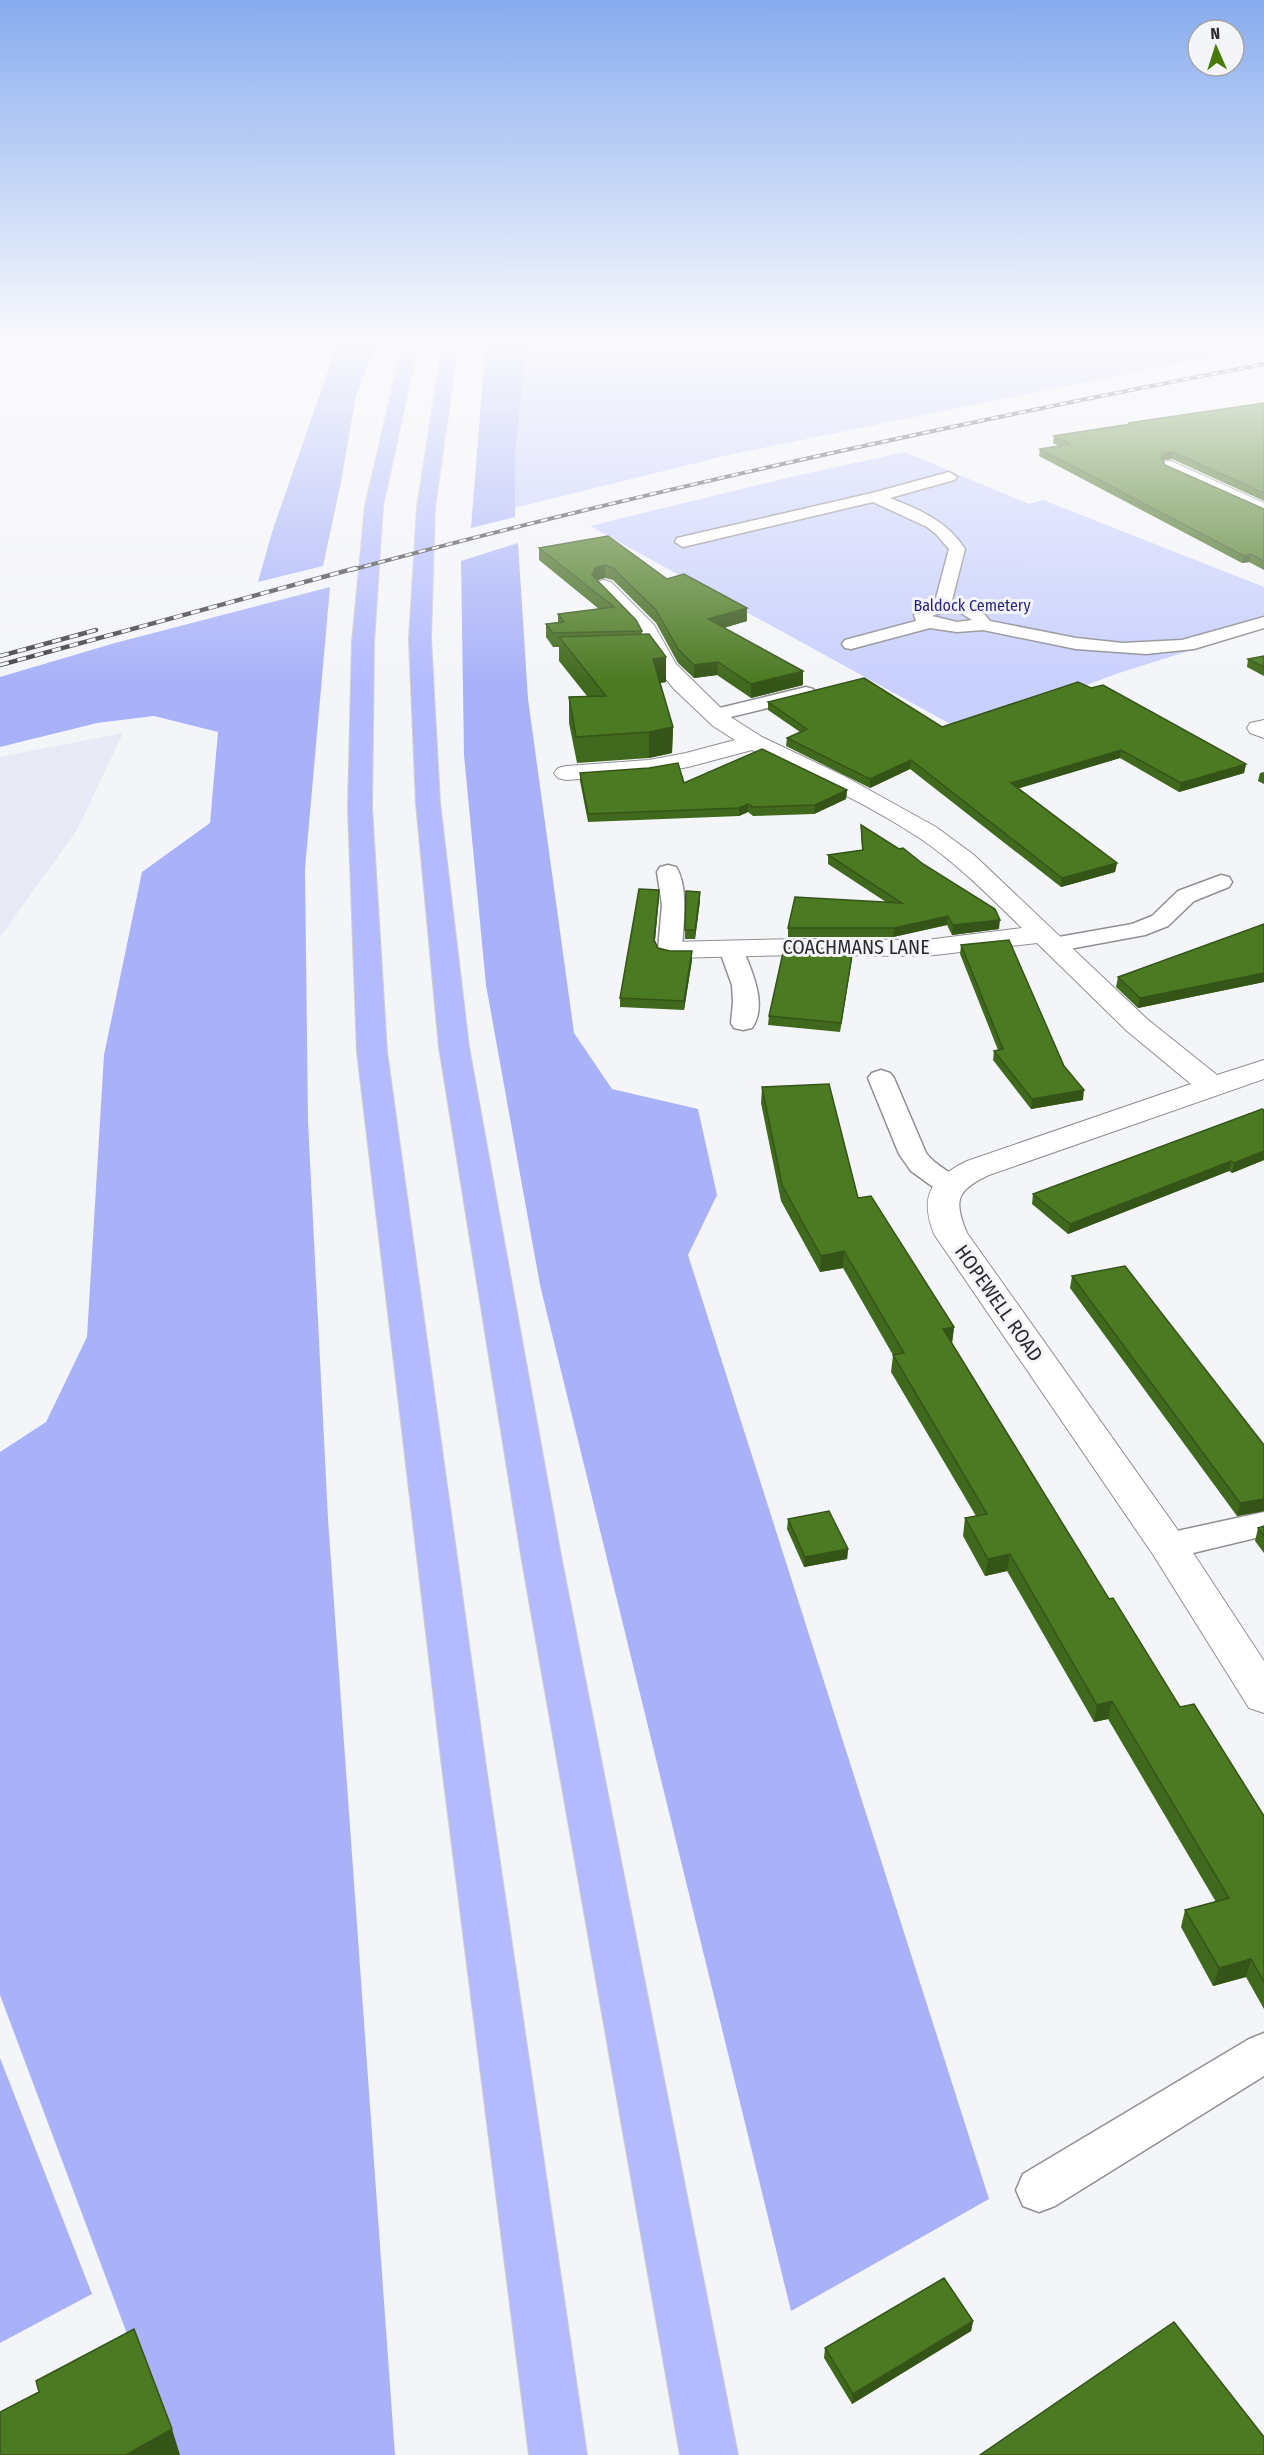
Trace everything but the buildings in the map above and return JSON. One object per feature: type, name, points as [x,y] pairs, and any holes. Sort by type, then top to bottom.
[{"type":"highway","points":[[386,454],[374,506],[363,642],[360,808],[372,1052],[464,1767],[558,2455]]},
{"type":"highway","points":[[434,454],[426,507],[420,639],[428,803],[454,1047],[542,1561],[709,2455]]},
{"type":"street","points":[[1171,466],[1264,510]]},
{"type":"street","points":[[604,586],[647,630],[648,652],[675,675],[714,715],[754,742],[836,781],[927,832],[965,860],[1137,1025],[1213,1087]]},
{"type":"street","points":[[566,773],[649,767],[688,760],[754,742]]},
{"type":"street","name":"COACHMANS LANE","points":[[670,950],[926,948],[1047,939]]},
{"type":"street","points":[[950,1186],[962,1176],[978,1168],[1264,1069]]},
{"type":"street","name":"HOPEWELL ROAD","points":[[950,1186],[941,1204],[943,1216],[951,1234],[1168,1546],[1264,1696]]},
{"type":"lane","points":[[683,542],[875,497],[949,477]]},
{"type":"lane","points":[[875,497],[940,527],[952,540],[957,549],[943,599],[944,606]]},
{"type":"lane","points":[[930,623],[923,618],[923,615],[932,608],[944,606],[972,610],[981,618],[983,625]]},
{"type":"lane","points":[[851,644],[930,623],[957,627],[983,625],[1088,645],[1149,648],[1197,642],[1264,622]]},
{"type":"lane","points":[[714,715],[825,689]]},
{"type":"lane","points":[[668,872],[673,905],[670,950]]},
{"type":"lane","points":[[1047,939],[1137,930],[1160,921],[1186,896],[1221,882]]},
{"type":"lane","points":[[731,949],[746,992],[747,1002],[743,1023]]},
{"type":"lane","points":[[881,1078],[913,1154],[921,1165],[950,1186]]},
{"type":"lane","points":[[1168,1546],[1264,1524]]},
{"type":"lane","points":[[1039,2190],[1264,2053]]},
{"type":"shaded area","points":[[299,454],[346,454],[323,566],[258,582],[272,532]]},
{"type":"shaded area","points":[[477,454],[515,454],[515,517],[471,528]]},
{"type":"shaded area","points":[[518,543],[528,699],[574,1033],[612,1089],[698,1109],[717,1195],[688,1255],[989,2199],[791,2311],[540,1285],[486,985],[464,755],[461,561]]},
{"type":"shaded area","points":[[330,587],[305,869],[308,1121],[328,1519],[395,2455],[177,2455],[150,2395],[0,1995],[0,1452],[46,1422],[87,1337],[104,1055],[142,872],[210,823],[218,732],[154,716],[97,723],[0,747],[0,677],[115,643]]},
{"type":"shaded area","points":[[123,733],[77,830],[0,937],[0,757]]},
{"type":"shaded area","points":[[0,2058],[92,2294],[0,2343]]},
{"type":"green space","points":[[515,454],[735,454],[514,508]]},
{"type":"green space","name":"Baldock Cemetery","points":[[898,454],[909,454],[1029,504],[1043,500],[1264,587],[1264,627],[1116,674],[963,731],[590,526],[786,478]]},
{"type":"railway","points":[[351,570],[577,512],[830,454]]},
{"type":"railway","points":[[0,665],[356,568]]},
{"type":"railway","points":[[0,656],[96,630]]}]
